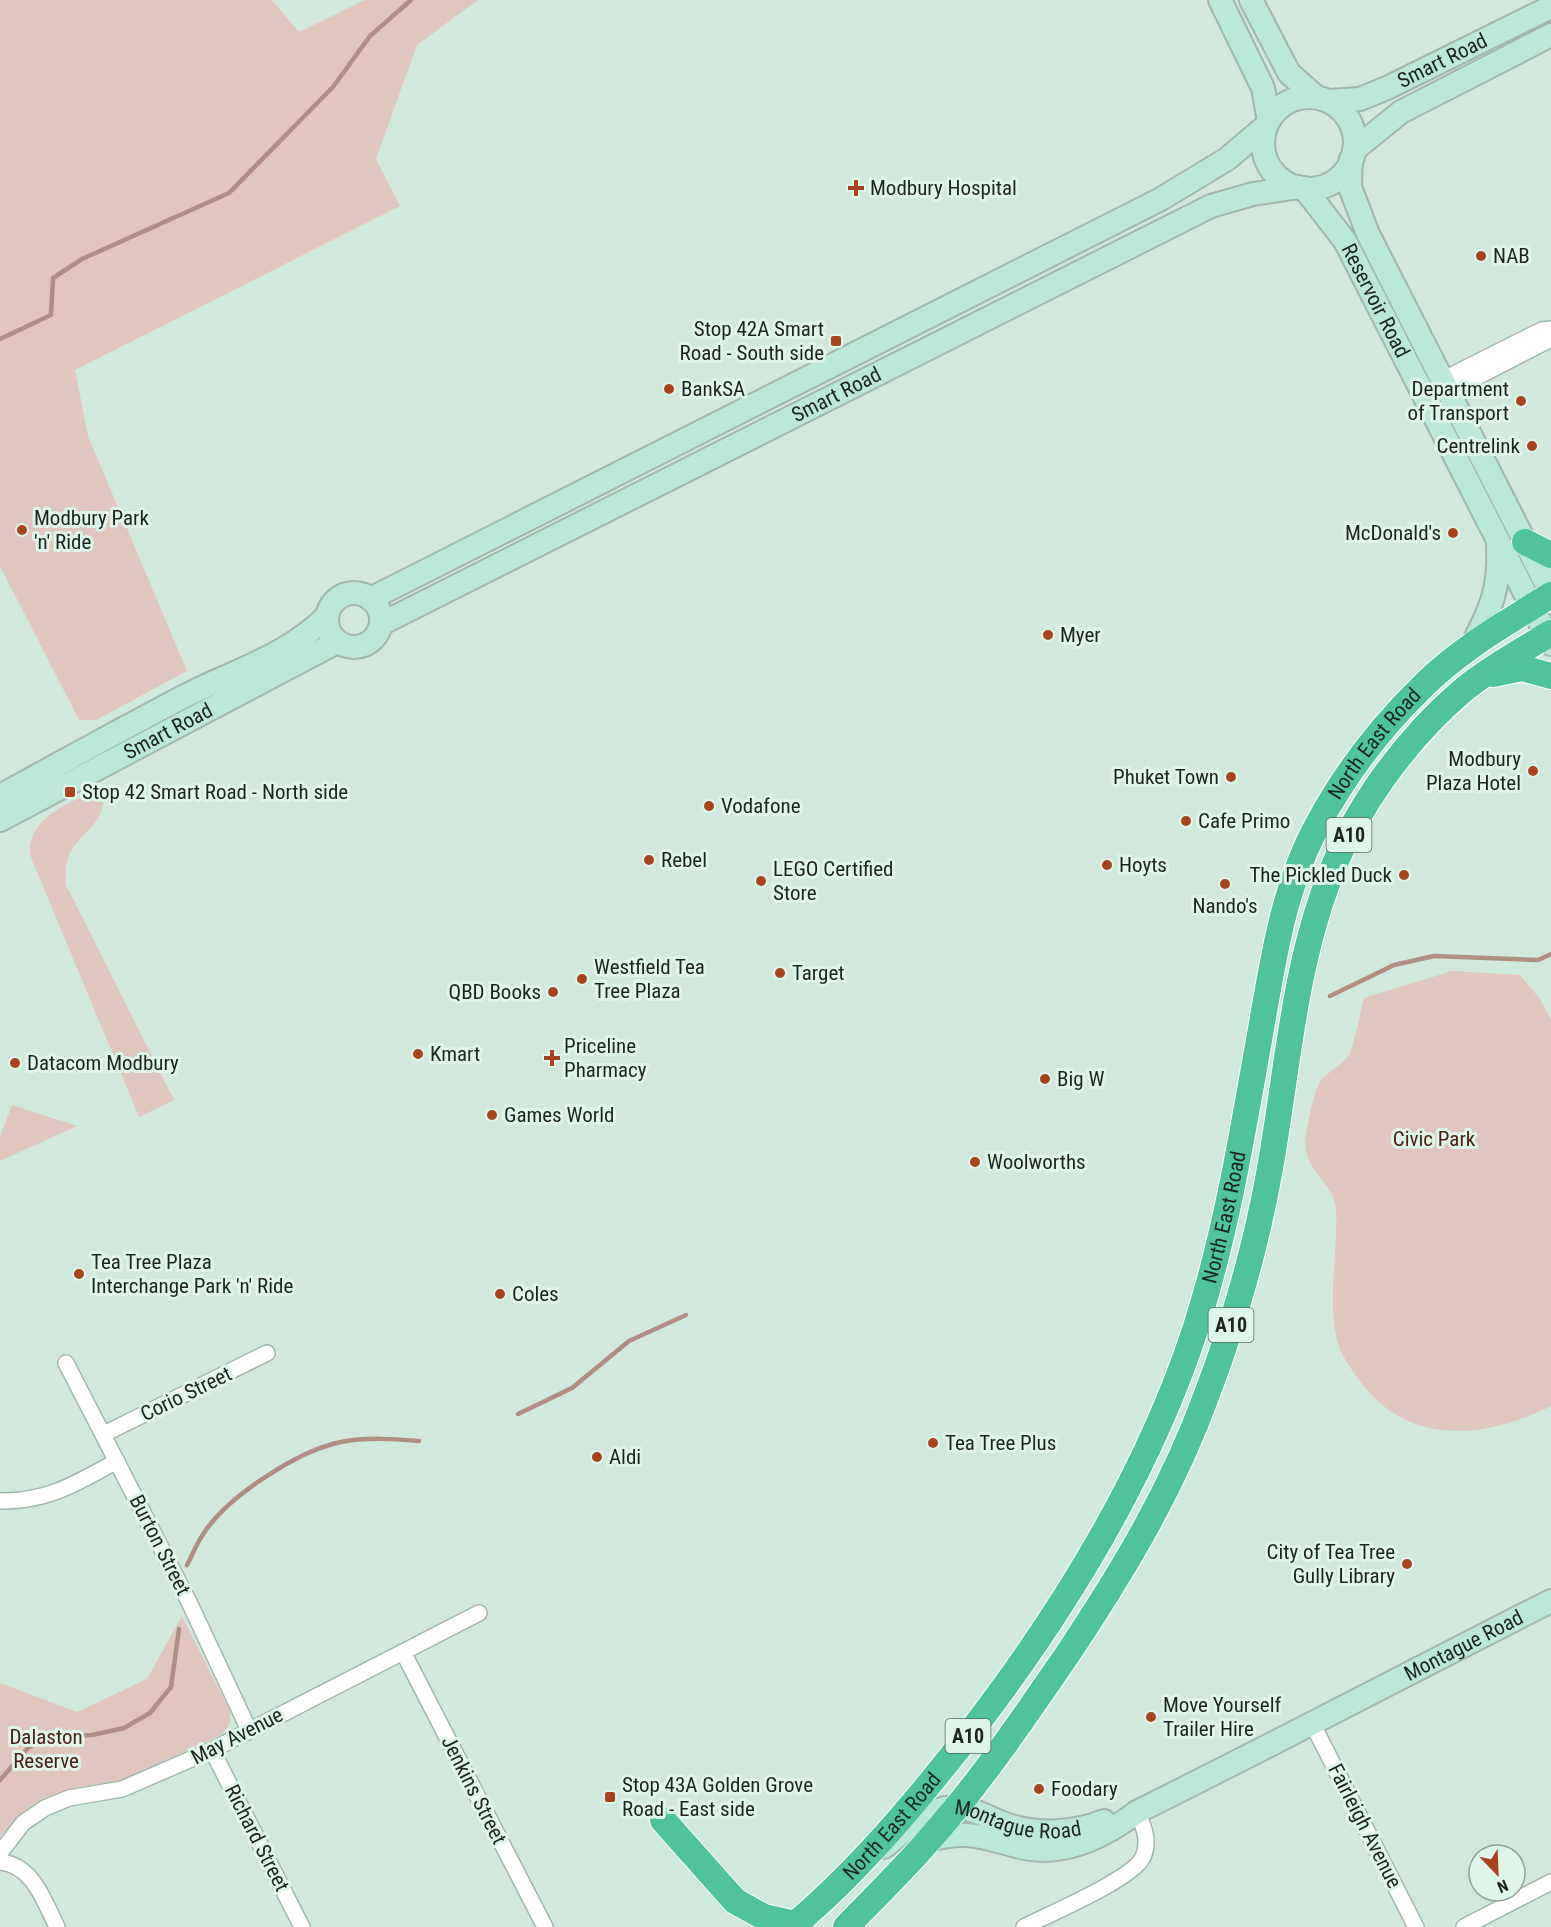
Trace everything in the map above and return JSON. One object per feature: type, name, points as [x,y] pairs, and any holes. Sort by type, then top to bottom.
[{"type":"highway","points":[[1525,542],[1551,555]]},
{"type":"highway","name":"North East Road","points":[[793,1926],[880,1843],[964,1741],[1078,1576],[1126,1489],[1151,1437],[1195,1329],[1228,1206],[1290,893],[1315,828],[1351,770],[1386,725],[1424,685],[1472,645],[1544,598]]},
{"type":"highway","name":"North East Road","points":[[846,1927],[930,1840],[1023,1719],[1137,1547],[1182,1456],[1208,1392],[1242,1293],[1269,1173],[1292,1034],[1316,920],[1330,875],[1353,828],[1380,784],[1412,742],[1445,707],[1481,677],[1549,637]]},
{"type":"highway","points":[[1481,677],[1522,669],[1551,676]]},
{"type":"highway","points":[[1262,1026],[1292,1034]]},
{"type":"highway","points":[[1078,1576],[1107,1595]]},
{"type":"highway","points":[[663,1820],[735,1901],[764,1917],[793,1926]]},
{"type":"main road","points":[[1220,0],[1263,88],[1267,124],[1263,147],[1267,161],[1280,178],[1301,188],[1317,188],[1335,180],[1353,155],[1354,133],[1347,118],[1289,73],[1251,0]]},
{"type":"main road","name":"Smart Road","points":[[1322,99],[1360,99],[1387,88],[1551,7]]},
{"type":"main road","name":"Smart Road","points":[[1353,155],[1401,112],[1551,35]]},
{"type":"main road","points":[[1267,124],[1289,102],[1322,99]]},
{"type":"main road","name":"Smart Road","points":[[370,599],[1161,199],[1227,159],[1267,124]]},
{"type":"main road","name":"Reservoir Road","points":[[1353,155],[1350,187],[1361,220],[1525,542],[1544,598],[1549,637]]},
{"type":"main road","name":"Smart Road","points":[[381,624],[1211,207],[1253,194],[1301,188]]},
{"type":"main road","name":"Reservoir Road","points":[[1301,188],[1345,241],[1498,544],[1544,598]]},
{"type":"main road","points":[[1472,645],[1497,590],[1498,544]]},
{"type":"main road","points":[[357,593],[370,599],[378,609],[381,624],[373,639],[354,648],[337,642],[329,632],[327,616],[333,602],[340,597],[357,593]]},
{"type":"main road","name":"Smart Road","points":[[0,796],[223,677],[285,651],[306,637],[327,616]]},
{"type":"main road","name":"Smart Road","points":[[0,820],[337,642]]},
{"type":"main road","name":"Montague Road","points":[[848,1875],[928,1814],[957,1806],[980,1812],[1006,1824],[1037,1831],[1078,1829],[1137,1812],[1313,1725],[1362,1696],[1551,1601]]},
{"type":"main road","name":"Montague Road","points":[[1313,1725],[1367,1704],[1551,1618]]},
{"type":"main road","name":"Montague Road","points":[[930,1840],[955,1834],[975,1834],[1021,1848],[1058,1850],[1081,1844],[1118,1827],[1137,1812]]},
{"type":"main road","points":[[857,1927],[886,1886]]},
{"type":"street","points":[[1445,386],[1542,330],[1551,329]]},
{"type":"street","points":[[1445,386],[1551,336]]},
{"type":"street","name":"Corio Street","points":[[104,1434],[267,1353]]},
{"type":"street","name":"Burton Street","points":[[66,1363],[104,1434],[249,1730]]},
{"type":"street","points":[[0,1501],[37,1499],[58,1493],[117,1461]]},
{"type":"street","name":"May Avenue","points":[[0,1853],[24,1823],[45,1808],[69,1798],[122,1789],[212,1750],[479,1612]]},
{"type":"street","name":"Jenkins Street","points":[[403,1652],[545,1927]]},
{"type":"street","name":"Fairleigh Avenue","points":[[1313,1725],[1416,1927]]},
{"type":"street","name":"Richard Street","points":[[212,1750],[302,1927]]},
{"type":"street","points":[[1024,1927],[1119,1879],[1139,1864],[1143,1856],[1146,1836],[1137,1812]]},
{"type":"street","points":[[0,1862],[11,1863],[22,1869],[31,1879],[57,1927]]},
{"type":"street","points":[[1464,1927],[1551,1882]]},
{"type":"green space","points":[[0,0],[272,0],[299,32],[365,0],[478,0],[417,45],[376,159],[400,206],[75,370],[88,436],[187,671],[96,720],[79,720],[0,566]]},
{"type":"green space","points":[[104,786],[101,812],[71,850],[67,861],[66,885],[174,1100],[139,1117],[30,855],[31,841],[44,820],[67,804]]},
{"type":"green space","name":"Civic Park","points":[[1452,971],[1520,975],[1540,999],[1551,1019],[1551,1406],[1526,1417],[1474,1430],[1448,1430],[1424,1426],[1400,1417],[1379,1402],[1359,1380],[1342,1354],[1337,1342],[1333,1305],[1336,1209],[1330,1191],[1308,1158],[1306,1148],[1308,1123],[1316,1090],[1322,1079],[1343,1062],[1351,1052],[1364,998]]},
{"type":"green space","points":[[12,1105],[77,1126],[0,1161],[0,1137]]},
{"type":"green space","name":"Dalaston Reserve","points":[[182,1616],[230,1711],[229,1724],[222,1734],[124,1780],[74,1788],[44,1798],[28,1808],[0,1836],[0,1683],[77,1712],[147,1679]]},
{"type":"waterway","points":[[0,339],[51,315],[53,278],[82,259],[229,193],[333,87],[370,36],[411,0]]},
{"type":"waterway","points":[[1330,996],[1394,965],[1434,956],[1538,960],[1551,954]]},
{"type":"waterway","points":[[518,1414],[572,1388],[629,1341],[686,1315]]},
{"type":"waterway","points":[[187,1565],[202,1536],[227,1507],[264,1478],[304,1455],[323,1447],[351,1440],[419,1441]]},
{"type":"waterway","points":[[0,1780],[28,1748],[44,1738],[92,1735],[124,1728],[150,1713],[171,1687],[179,1629]]},
{"type":"place","name":"Modbury Hospital","points":[[856,188]]},
{"type":"place","name":"NAB","points":[[1481,256]]},
{"type":"place","name":"Stop 42A Smart Road - South side","points":[[836,341]]},
{"type":"place","name":"BankSA","points":[[669,389]]},
{"type":"place","name":"Department of Transport","points":[[1521,401]]},
{"type":"place","name":"Centrelink","points":[[1532,446]]},
{"type":"place","name":"Modbury Park 'n' Ride","points":[[22,530]]},
{"type":"place","name":"McDonald's","points":[[1453,533]]},
{"type":"place","name":"Myer","points":[[1048,635]]},
{"type":"place","name":"Modbury Plaza Hotel","points":[[1533,771]]},
{"type":"place","name":"Phuket Town","points":[[1231,777]]},
{"type":"place","name":"Stop 42 Smart Road - North side","points":[[70,792]]},
{"type":"place","name":"Vodafone","points":[[709,806]]},
{"type":"place","name":"Cafe Primo","points":[[1186,821]]},
{"type":"place","name":"Rebel","points":[[649,860]]},
{"type":"place","name":"Hoyts","points":[[1107,865]]},
{"type":"place","name":"The Pickled Duck","points":[[1404,875]]},
{"type":"place","name":"LEGO Certified Store","points":[[761,881]]},
{"type":"place","name":"Nando's","points":[[1225,884]]},
{"type":"place","name":"Target","points":[[780,973]]},
{"type":"place","name":"Westfield Tea Tree Plaza","points":[[582,979]]},
{"type":"place","name":"QBD Books","points":[[553,992]]},
{"type":"place","name":"Kmart","points":[[418,1054]]},
{"type":"place","name":"Priceline Pharmacy","points":[[552,1058]]},
{"type":"place","name":"Datacom Modbury","points":[[15,1063]]},
{"type":"place","name":"Big W","points":[[1045,1079]]},
{"type":"place","name":"Games World","points":[[492,1115]]},
{"type":"place","name":"Woolworths","points":[[975,1162]]},
{"type":"place","name":"Tea Tree Plaza Interchange Park 'n' Ride","points":[[79,1274]]},
{"type":"place","name":"Coles","points":[[500,1294]]},
{"type":"place","name":"Tea Tree Plus","points":[[933,1443]]},
{"type":"place","name":"Aldi","points":[[597,1457]]},
{"type":"place","name":"City of Tea Tree Gully Library","points":[[1407,1564]]},
{"type":"place","name":"Move Yourself Trailer Hire","points":[[1151,1717]]},
{"type":"place","name":"Foodary","points":[[1039,1789]]},
{"type":"place","name":"Stop 43A Golden Grove Road - East side","points":[[610,1797]]}]
